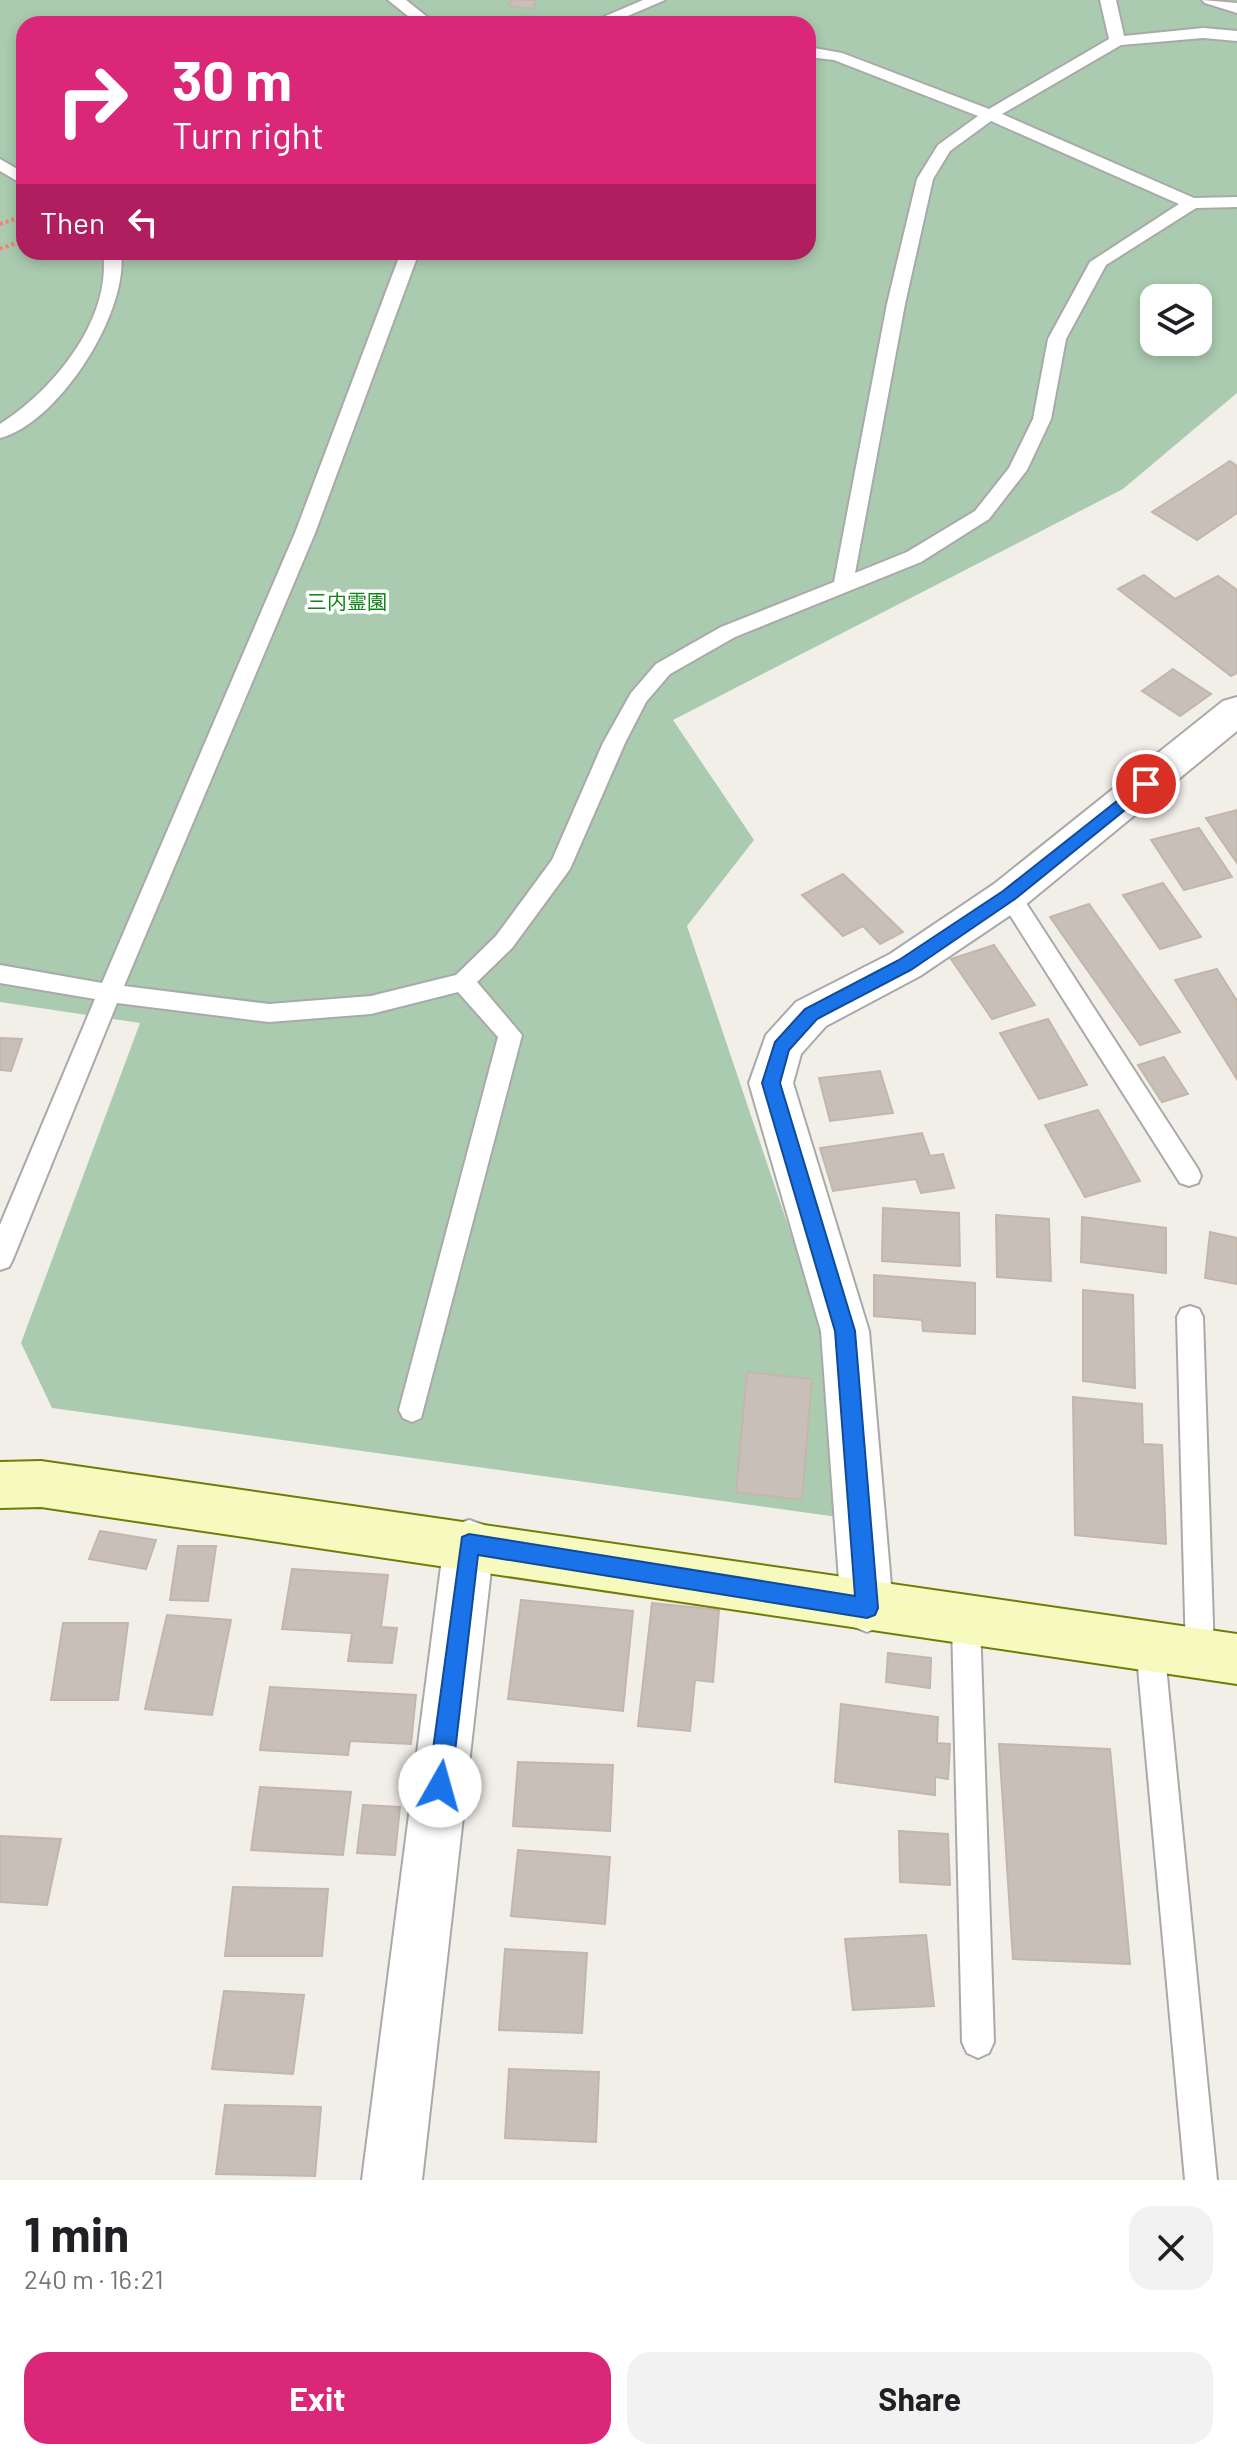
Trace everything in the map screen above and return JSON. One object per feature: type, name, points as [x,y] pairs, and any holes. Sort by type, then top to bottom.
[{"type":"street","points":[[867,1608],[845,1331],[771,1083],[781,1047],[811,1014],[905,965],[1009,895],[1237,710]]},
{"type":"street","points":[[0,1485],[41,1484],[469,1543],[867,1608],[1219,1656]]},
{"type":"street","points":[[392,2180],[469,1543]]},
{"type":"lane","points":[[396,0],[417,16]]},
{"type":"lane","points":[[616,16],[657,0]]},
{"type":"lane","points":[[1108,0],[1117,41]]},
{"type":"lane","points":[[1210,0],[1237,8]]},
{"type":"lane","points":[[843,585],[896,304],[925,179],[944,148],[990,115],[1117,41],[1203,33],[1237,36]]},
{"type":"lane","points":[[816,53],[837,56],[990,115],[1192,203],[1237,202]]},
{"type":"lane","points":[[0,974],[110,993],[269,1013],[371,1005],[463,982],[504,942],[562,863],[614,743],[638,698],[663,669],[728,632],[914,557],[982,515],[1018,470],[1042,419],[1057,339],[1099,262],[1192,203]]},
{"type":"lane","points":[[0,432],[31,412],[102,321],[117,266],[115,260]]},
{"type":"lane","points":[[0,1259],[27,1186],[305,533],[407,260]]},
{"type":"lane","points":[[1009,895],[1189,1176]]},
{"type":"lane","points":[[412,1410],[510,1035],[463,982]]},
{"type":"lane","points":[[1190,1317],[1219,1656]]},
{"type":"lane","points":[[966,1622],[978,2042]]},
{"type":"lane","points":[[1150,1646],[1201,2180]]},
{"type":"green space","name":"三内霊園","points":[[0,0],[1237,0],[1237,393],[1123,489],[673,720],[754,840],[687,926],[829,1347],[838,1517],[52,1408],[21,1343],[140,1023],[0,1002]]},
{"type":"building","points":[[512,0],[537,0],[532,9],[508,6]]},
{"type":"building","points":[[1230,461],[1237,466],[1237,513],[1197,540],[1152,512]]},
{"type":"building","points":[[1144,575],[1175,599],[1218,576],[1237,590],[1237,673],[1231,676],[1118,589]]},
{"type":"building","points":[[1173,669],[1211,694],[1180,716],[1142,691]]},
{"type":"building","points":[[1237,810],[1237,863],[1206,818]]},
{"type":"building","points":[[1199,828],[1232,877],[1184,890],[1151,840]]},
{"type":"building","points":[[843,874],[903,932],[880,944],[863,926],[843,936],[802,895]]},
{"type":"building","points":[[1163,883],[1201,937],[1160,949],[1123,895]]},
{"type":"building","points":[[1089,904],[1180,1032],[1140,1045],[1050,917]]},
{"type":"building","points":[[994,945],[1035,1005],[992,1019],[951,959]]},
{"type":"building","points":[[1217,969],[1237,1001],[1237,1079],[1175,980]]},
{"type":"building","points":[[1048,1019],[1087,1085],[1039,1099],[1000,1033]]},
{"type":"building","points":[[0,1038],[22,1039],[11,1071],[0,1070]]},
{"type":"building","points":[[1164,1057],[1188,1094],[1162,1102],[1138,1065]]},
{"type":"building","points":[[880,1071],[893,1113],[830,1121],[819,1078]]},
{"type":"building","points":[[1098,1110],[1140,1181],[1085,1197],[1045,1125]]},
{"type":"building","points":[[922,1133],[930,1156],[943,1154],[954,1188],[921,1193],[916,1179],[833,1191],[820,1148]]},
{"type":"building","points":[[883,1208],[959,1213],[960,1266],[882,1261]]},
{"type":"building","points":[[996,1215],[1049,1219],[1051,1281],[997,1277]]},
{"type":"building","points":[[1082,1217],[1166,1228],[1166,1273],[1081,1262]]},
{"type":"building","points":[[1210,1232],[1237,1238],[1237,1284],[1205,1278]]},
{"type":"building","points":[[874,1275],[975,1283],[975,1334],[923,1331],[922,1320],[874,1316]]},
{"type":"building","points":[[1083,1290],[1133,1295],[1135,1388],[1083,1381]]},
{"type":"building","points":[[747,1372],[812,1379],[802,1500],[736,1492]]},
{"type":"building","points":[[1073,1397],[1142,1404],[1143,1444],[1162,1445],[1166,1544],[1075,1535]]},
{"type":"building","points":[[100,1531],[156,1540],[146,1569],[89,1559]]},
{"type":"building","points":[[178,1546],[216,1546],[208,1601],[170,1600]]},
{"type":"building","points":[[292,1569],[388,1575],[381,1627],[397,1628],[392,1663],[348,1661],[352,1633],[282,1629]]},
{"type":"building","points":[[521,1600],[633,1611],[623,1711],[508,1699]]},
{"type":"building","points":[[652,1603],[719,1610],[713,1682],[695,1680],[690,1731],[638,1726]]},
{"type":"building","points":[[167,1615],[231,1620],[212,1715],[145,1709]]},
{"type":"building","points":[[63,1623],[128,1623],[118,1700],[51,1700]]},
{"type":"building","points":[[888,1653],[931,1658],[930,1688],[886,1682]]},
{"type":"building","points":[[270,1687],[416,1695],[411,1744],[350,1741],[348,1755],[260,1750]]},
{"type":"building","points":[[841,1704],[938,1717],[937,1743],[950,1744],[948,1779],[935,1777],[935,1795],[835,1782]]},
{"type":"building","points":[[999,1744],[1110,1749],[1130,1964],[1013,1959]]},
{"type":"building","points":[[518,1762],[613,1765],[610,1831],[513,1826]]},
{"type":"building","points":[[260,1787],[351,1792],[343,1855],[251,1850]]},
{"type":"building","points":[[363,1805],[400,1807],[395,1855],[357,1853]]},
{"type":"building","points":[[899,1831],[948,1834],[950,1885],[900,1882]]},
{"type":"building","points":[[0,1836],[61,1839],[47,1905],[0,1902]]},
{"type":"building","points":[[518,1850],[610,1857],[605,1924],[511,1916]]},
{"type":"building","points":[[233,1887],[328,1889],[322,1956],[225,1956]]},
{"type":"building","points":[[926,1935],[934,2006],[853,2010],[845,1939]]},
{"type":"building","points":[[505,1949],[587,1953],[582,2033],[499,2030]]},
{"type":"building","points":[[224,1991],[304,1995],[293,2074],[212,2069]]},
{"type":"building","points":[[509,2069],[599,2072],[596,2142],[505,2138]]},
{"type":"building","points":[[225,2105],[321,2107],[315,2176],[216,2174]]},
{"type":"route","points":[[440,1786],[469,1543],[867,1608],[845,1331],[771,1083],[781,1047],[811,1014],[905,965],[1009,895],[1146,784]]}]
